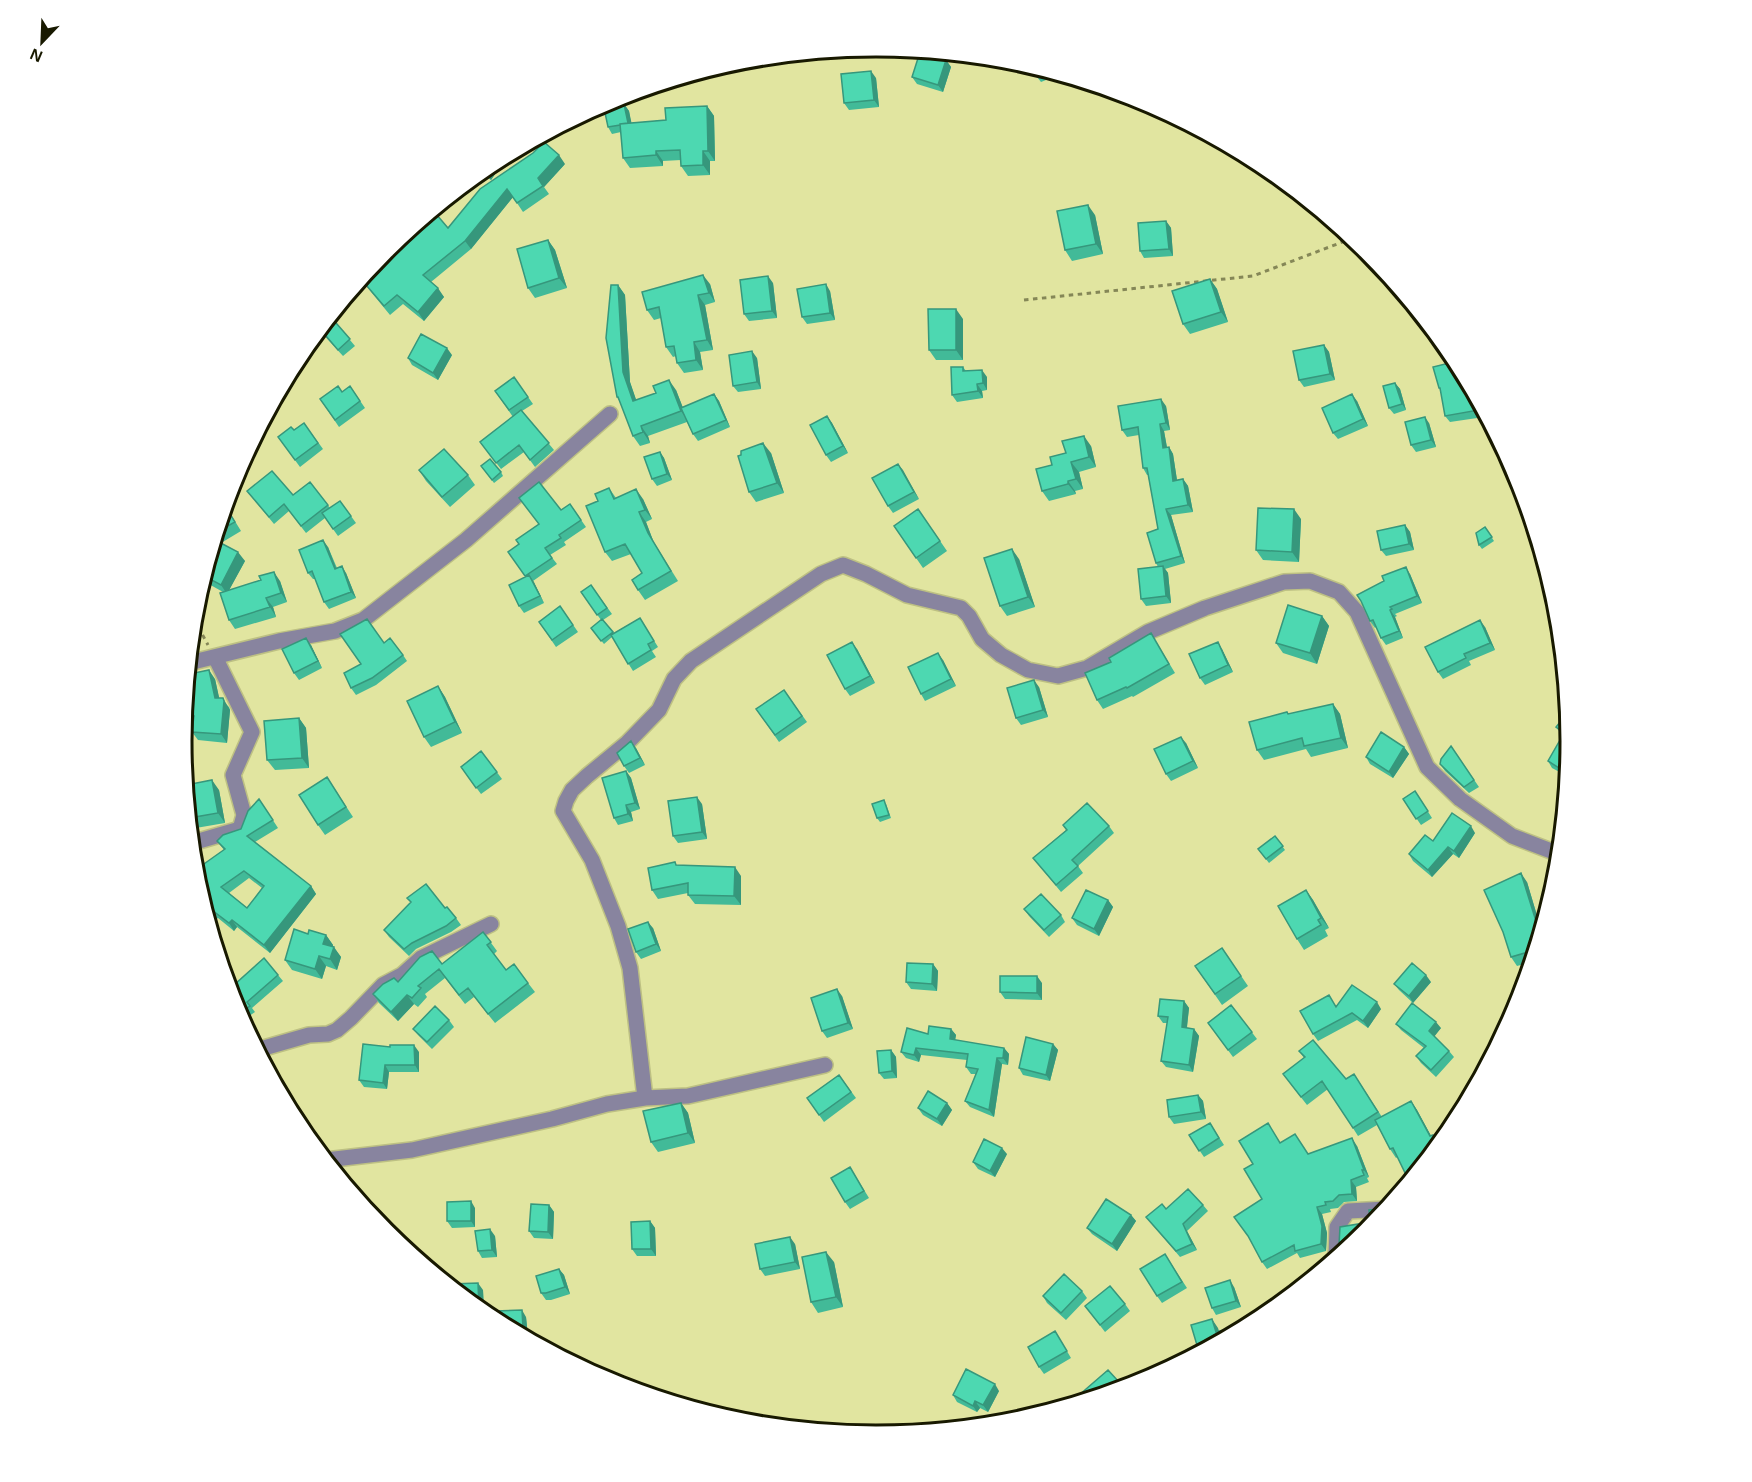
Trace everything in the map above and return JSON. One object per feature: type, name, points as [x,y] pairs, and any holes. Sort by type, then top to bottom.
[{"type":"street","points":[[197,661],[279,640],[334,631],[363,620],[466,540],[610,414]]},
{"type":"street","points":[[645,1098],[630,968],[618,926],[592,860],[563,811],[566,801],[572,790],[627,742],[658,711],[674,679],[691,661],[821,574],[843,565],[907,595],[961,608],[969,616],[982,639],[1001,656],[1028,670],[1059,676],[1087,668],[1148,632],[1205,608],[1284,582],[1310,581],[1339,592],[1357,612],[1427,767],[1460,799],[1512,836],[1551,851]]},
{"type":"street","points":[[200,841],[240,829],[244,815],[233,775],[252,732],[215,657]]},
{"type":"street","points":[[265,1048],[309,1035],[328,1034],[337,1030],[383,985],[402,975],[421,958],[491,924]]},
{"type":"street","points":[[335,1159],[412,1150],[552,1119],[607,1104],[645,1098],[688,1096],[825,1065]]},
{"type":"street","points":[[1336,1246],[1337,1227],[1348,1211],[1374,1210]]},
{"type":"path","points":[[1024,300],[1253,276],[1343,242]]},
{"type":"path","points":[[201,632],[215,657]]},
{"type":"building","points":[[918,58],[946,61],[938,85],[912,77]]},
{"type":"building","points":[[871,71],[874,100],[844,103],[841,74]]},
{"type":"building","points":[[624,105],[628,123],[608,127],[605,113]]},
{"type":"building","points":[[707,106],[708,151],[703,151],[703,165],[681,166],[680,150],[656,151],[656,155],[623,158],[620,124],[666,120],[665,108]]},
{"type":"building","points":[[545,143],[559,155],[538,178],[543,186],[517,203],[507,189],[465,241],[423,275],[438,288],[418,312],[397,295],[384,306],[366,285],[392,257],[438,216],[448,228],[480,189]]},
{"type":"building","points":[[1088,205],[1096,244],[1065,250],[1057,211]]},
{"type":"building","points":[[1166,221],[1169,249],[1140,251],[1138,223]]},
{"type":"building","points":[[548,240],[559,278],[528,288],[517,249]]},
{"type":"building","points":[[703,275],[709,293],[698,295],[707,340],[694,342],[696,360],[677,363],[674,346],[666,347],[659,307],[647,310],[642,292]]},
{"type":"building","points":[[768,276],[772,311],[744,314],[740,280]]},
{"type":"building","points":[[1210,279],[1221,312],[1183,324],[1172,291]]},
{"type":"building","points":[[826,284],[830,313],[802,317],[797,289]]},
{"type":"building","points":[[611,285],[618,285],[623,372],[633,401],[656,393],[653,386],[669,380],[681,411],[641,426],[643,432],[633,436],[617,397],[606,338]]},
{"type":"building","points":[[928,309],[956,309],[956,350],[929,350]]},
{"type":"building","points":[[335,322],[350,339],[338,350],[325,335]]},
{"type":"building","points":[[421,334],[447,348],[433,373],[408,358]]},
{"type":"building","points":[[1324,345],[1330,374],[1299,380],[1293,351]]},
{"type":"building","points":[[752,351],[757,382],[733,386],[729,355]]},
{"type":"building","points":[[1447,364],[1474,411],[1445,416],[1440,388],[1433,367]]},
{"type":"building","points":[[951,367],[963,367],[963,371],[982,370],[983,383],[977,384],[978,391],[952,395]]},
{"type":"building","points":[[514,377],[528,397],[509,410],[495,391]]},
{"type":"building","points":[[1395,383],[1402,404],[1389,408],[1383,386]]},
{"type":"building","points":[[338,386],[342,392],[350,386],[360,401],[335,420],[320,399]]},
{"type":"building","points":[[714,394],[726,420],[693,434],[681,408]]},
{"type":"building","points":[[1352,394],[1363,419],[1333,433],[1322,408]]},
{"type":"building","points":[[1161,399],[1166,423],[1160,424],[1163,448],[1169,447],[1173,481],[1183,479],[1188,505],[1166,509],[1181,556],[1156,563],[1147,533],[1158,529],[1147,468],[1143,468],[1138,427],[1122,430],[1118,406]]},
{"type":"building","points":[[521,410],[549,443],[530,460],[519,445],[496,463],[480,442]]},
{"type":"building","points":[[827,416],[843,446],[826,455],[810,425]]},
{"type":"building","points":[[1425,417],[1431,440],[1411,445],[1405,422]]},
{"type":"building","points":[[304,423],[318,443],[295,460],[278,437],[291,427],[294,430]]},
{"type":"building","points":[[1084,436],[1089,457],[1071,462],[1076,479],[1068,481],[1068,484],[1042,491],[1036,469],[1052,465],[1050,457],[1066,453],[1062,441]]},
{"type":"building","points":[[763,443],[777,483],[749,492],[738,456],[741,455],[741,451]]},
{"type":"building","points":[[444,449],[468,475],[442,497],[419,470]]},
{"type":"building","points":[[660,452],[667,474],[652,479],[644,457]]},
{"type":"building","points":[[490,459],[501,472],[492,480],[481,466]]},
{"type":"building","points":[[898,464],[914,492],[888,506],[872,478]]},
{"type":"building","points":[[272,471],[293,495],[310,482],[328,505],[301,526],[284,504],[269,517],[247,491]]},
{"type":"building","points":[[539,482],[561,510],[570,504],[581,520],[559,535],[561,538],[545,548],[552,558],[525,576],[508,552],[519,544],[516,540],[539,524],[519,498]]},
{"type":"building","points":[[609,488],[614,499],[636,489],[645,510],[639,512],[648,533],[671,571],[638,590],[632,580],[642,573],[625,544],[605,552],[586,506],[598,501],[595,494]]},
{"type":"building","points":[[340,501],[351,516],[333,529],[322,513]]},
{"type":"building","points":[[1258,508],[1294,509],[1292,552],[1256,550]]},
{"type":"building","points":[[918,509],[940,541],[916,558],[894,526]]},
{"type":"building","points":[[230,515],[235,522],[226,527]]},
{"type":"building","points":[[1405,525],[1409,544],[1381,550],[1377,531]]},
{"type":"building","points":[[1485,527],[1492,537],[1479,545],[1476,533]]},
{"type":"building","points":[[323,540],[335,569],[342,566],[351,592],[324,602],[312,571],[308,573],[299,550]]},
{"type":"building","points":[[221,543],[238,552],[221,585],[211,580]]},
{"type":"building","points":[[1012,549],[1028,597],[1000,606],[984,558]]},
{"type":"building","points":[[1163,566],[1166,596],[1141,599],[1138,569]]},
{"type":"building","points":[[1406,567],[1417,596],[1390,607],[1399,631],[1381,638],[1357,595],[1384,581],[1382,576]]},
{"type":"building","points":[[274,572],[281,593],[266,598],[270,607],[229,620],[220,593],[261,580],[259,576]]},
{"type":"building","points":[[529,575],[540,596],[519,606],[509,585]]},
{"type":"building","points":[[591,585],[607,608],[597,615],[581,592]]},
{"type":"building","points":[[1288,605],[1322,616],[1310,653],[1276,643]]},
{"type":"building","points":[[560,606],[573,625],[552,640],[539,622]]},
{"type":"building","points":[[640,618],[654,641],[648,644],[651,650],[628,664],[611,635]]},
{"type":"building","points":[[367,619],[384,643],[390,638],[403,655],[372,678],[351,688],[344,673],[361,664],[340,634]]},
{"type":"building","points":[[602,619],[613,632],[601,641],[591,628]]},
{"type":"building","points":[[1480,620],[1490,643],[1464,654],[1466,658],[1438,672],[1425,647]]},
{"type":"building","points":[[1151,633],[1169,664],[1127,688],[1097,700],[1085,673],[1111,662],[1109,658]]},
{"type":"building","points":[[306,638],[318,661],[294,673],[282,649]]},
{"type":"building","points":[[852,642],[870,676],[845,689],[827,655]]},
{"type":"building","points":[[1218,642],[1228,665],[1200,678],[1189,654]]},
{"type":"building","points":[[938,653],[951,679],[921,694],[908,667]]},
{"type":"building","points":[[209,670],[215,698],[223,698],[221,734],[192,732],[196,673]]},
{"type":"building","points":[[1034,680],[1043,710],[1016,718],[1007,688]]},
{"type":"building","points":[[438,686],[455,722],[424,737],[407,701]]},
{"type":"building","points":[[784,690],[802,716],[775,735],[756,709]]},
{"type":"building","points":[[1333,704],[1341,738],[1304,746],[1302,738],[1257,750],[1249,722],[1287,712],[1288,714]]},
{"type":"building","points":[[299,718],[302,758],[267,760],[264,721]]},
{"type":"building","points":[[1381,732],[1404,747],[1389,772],[1366,757]]},
{"type":"building","points":[[1181,737],[1193,761],[1166,774],[1154,749]]},
{"type":"building","points":[[1560,740],[1559,768],[1548,761]]},
{"type":"building","points":[[631,741],[640,758],[624,766],[617,753]]},
{"type":"building","points":[[1451,746],[1474,780],[1464,787],[1440,764]]},
{"type":"building","points":[[481,751],[497,772],[476,788],[461,767]]},
{"type":"building","points":[[626,771],[635,803],[626,805],[628,814],[614,818],[602,778]]},
{"type":"building","points":[[327,777],[346,807],[318,825],[299,795]]},
{"type":"building","points":[[212,780],[218,813],[196,817],[193,784]]},
{"type":"building","points":[[1415,791],[1428,811],[1416,819],[1403,799]]},
{"type":"building","points":[[697,797],[702,832],[673,836],[668,801]]},
{"type":"building","points":[[259,799],[273,820],[247,836],[311,886],[264,945],[232,920],[229,923],[213,911],[205,874],[203,864],[225,849],[217,841],[223,835],[241,829],[248,811]],"holes":[[[244,871],[264,886],[247,908],[221,887]]]},
{"type":"building","points":[[884,800],[889,815],[877,818],[872,804]]},
{"type":"building","points":[[1087,803],[1109,826],[1072,860],[1078,866],[1056,885],[1033,858],[1067,830],[1063,825]]},
{"type":"building","points":[[1452,813],[1471,826],[1454,851],[1448,847],[1428,870],[1409,854],[1425,835],[1433,841]]},
{"type":"building","points":[[1275,836],[1283,846],[1266,859],[1258,849]]},
{"type":"building","points":[[675,862],[676,865],[735,867],[734,896],[688,895],[688,883],[652,890],[648,868]]},
{"type":"building","points":[[1521,873],[1536,921],[1527,952],[1511,957],[1503,932],[1484,890]]},
{"type":"building","points":[[426,884],[456,918],[404,949],[384,930],[411,902],[407,898]]},
{"type":"building","points":[[1086,890],[1108,900],[1094,929],[1072,918]]},
{"type":"building","points":[[1306,890],[1321,918],[1318,920],[1321,925],[1297,939],[1278,906]]},
{"type":"building","points":[[1041,894],[1061,915],[1044,930],[1024,909]]},
{"type":"building","points":[[648,922],[656,944],[636,952],[628,929]]},
{"type":"building","points":[[294,929],[308,934],[309,930],[326,935],[323,944],[334,947],[330,959],[319,956],[315,969],[285,960]]},
{"type":"building","points":[[483,932],[491,942],[487,945],[506,970],[514,964],[528,983],[488,1014],[468,988],[459,995],[439,969],[418,986],[421,988],[412,998],[407,995],[391,1012],[373,994],[383,984],[394,978],[398,982],[420,957],[432,951],[442,964]]},
{"type":"building","points":[[1222,948],[1241,976],[1215,994],[1195,966]]},
{"type":"building","points":[[264,958],[278,975],[247,1002],[250,1006],[246,1008],[236,983]]},
{"type":"building","points":[[907,963],[933,964],[932,984],[906,982]]},
{"type":"building","points":[[1412,963],[1426,975],[1409,996],[1394,984]]},
{"type":"building","points":[[1000,976],[1037,976],[1037,993],[1000,992]]},
{"type":"building","points":[[1352,985],[1377,1002],[1363,1021],[1352,1013],[1313,1034],[1300,1011],[1329,995],[1336,1007]]},
{"type":"building","points":[[837,989],[848,1023],[822,1031],[811,998]]},
{"type":"building","points":[[1160,999],[1184,1001],[1182,1027],[1194,1029],[1189,1065],[1161,1061],[1168,1017],[1158,1016]]},
{"type":"building","points":[[1412,1003],[1436,1022],[1429,1031],[1449,1051],[1431,1070],[1416,1056],[1426,1046],[1396,1024]]},
{"type":"building","points":[[1231,1005],[1252,1032],[1228,1050],[1208,1023]]},
{"type":"building","points":[[435,1006],[449,1020],[427,1042],[413,1029]]},
{"type":"building","points":[[929,1026],[951,1029],[950,1039],[1004,1048],[1003,1058],[997,1058],[989,1110],[965,1101],[978,1069],[966,1067],[968,1054],[916,1048],[914,1055],[901,1052],[907,1028],[928,1034]]},
{"type":"building","points":[[1026,1037],[1053,1044],[1046,1075],[1019,1068]]},
{"type":"building","points":[[1313,1040],[1346,1079],[1354,1074],[1378,1112],[1353,1128],[1322,1081],[1301,1097],[1283,1074],[1305,1057],[1299,1051]]},
{"type":"building","points":[[363,1044],[390,1047],[390,1045],[414,1045],[415,1065],[385,1065],[383,1083],[359,1080]]},
{"type":"building","points":[[891,1050],[892,1071],[879,1073],[877,1051]]},
{"type":"building","points":[[839,1075],[851,1092],[819,1115],[807,1098]]},
{"type":"building","points":[[928,1091],[947,1103],[937,1119],[918,1108]]},
{"type":"building","points":[[1198,1095],[1201,1112],[1169,1117],[1167,1100]]},
{"type":"building","points":[[1411,1101],[1430,1136],[1433,1135],[1405,1173],[1393,1148],[1390,1149],[1375,1120]]},
{"type":"building","points":[[681,1103],[688,1133],[651,1142],[643,1111]]},
{"type":"building","points":[[1210,1123],[1219,1138],[1199,1151],[1189,1135]]},
{"type":"building","points":[[1268,1123],[1280,1143],[1295,1134],[1308,1154],[1352,1138],[1364,1175],[1351,1180],[1352,1194],[1339,1195],[1333,1201],[1325,1202],[1326,1205],[1317,1207],[1322,1226],[1321,1244],[1295,1251],[1294,1245],[1262,1262],[1248,1236],[1234,1217],[1262,1199],[1244,1169],[1253,1164],[1239,1141]]},
{"type":"building","points":[[984,1139],[1002,1148],[990,1171],[973,1162]]},
{"type":"building","points":[[850,1167],[864,1191],[845,1202],[831,1178]]},
{"type":"building","points":[[1188,1189],[1203,1205],[1183,1224],[1192,1244],[1176,1251],[1146,1217],[1162,1204],[1166,1209]]},
{"type":"building","points":[[1106,1199],[1131,1215],[1112,1244],[1087,1228]]},
{"type":"building","points":[[471,1201],[471,1221],[447,1221],[447,1202]]},
{"type":"building","points":[[531,1204],[549,1205],[548,1232],[529,1231]]},
{"type":"building","points":[[650,1221],[651,1249],[632,1249],[631,1222]]},
{"type":"building","points":[[1361,1223],[1339,1244],[1340,1227]]},
{"type":"building","points":[[490,1229],[492,1250],[478,1251],[475,1231]]},
{"type":"building","points":[[790,1237],[795,1262],[760,1269],[755,1244]]},
{"type":"building","points":[[826,1252],[836,1297],[811,1302],[802,1257]]},
{"type":"building","points":[[1165,1254],[1182,1282],[1157,1296],[1140,1269]]},
{"type":"building","points":[[559,1269],[565,1287],[541,1293],[536,1276]]},
{"type":"building","points":[[1064,1274],[1082,1291],[1061,1313],[1043,1296]]},
{"type":"building","points":[[1230,1280],[1236,1301],[1212,1308],[1205,1288]]},
{"type":"building","points":[[478,1283],[479,1297],[460,1284]]},
{"type":"building","points":[[1110,1286],[1125,1304],[1100,1325],[1085,1306]]},
{"type":"building","points":[[522,1310],[523,1326],[497,1311]]},
{"type":"building","points":[[1212,1319],[1216,1332],[1222,1330],[1197,1344],[1191,1325]]},
{"type":"building","points":[[1055,1331],[1067,1351],[1039,1367],[1028,1347]]},
{"type":"building","points":[[966,1369],[995,1384],[983,1405],[975,1401],[973,1406],[953,1395]]},
{"type":"building","points":[[1108,1370],[1118,1381],[1096,1389],[1081,1394]]}]
